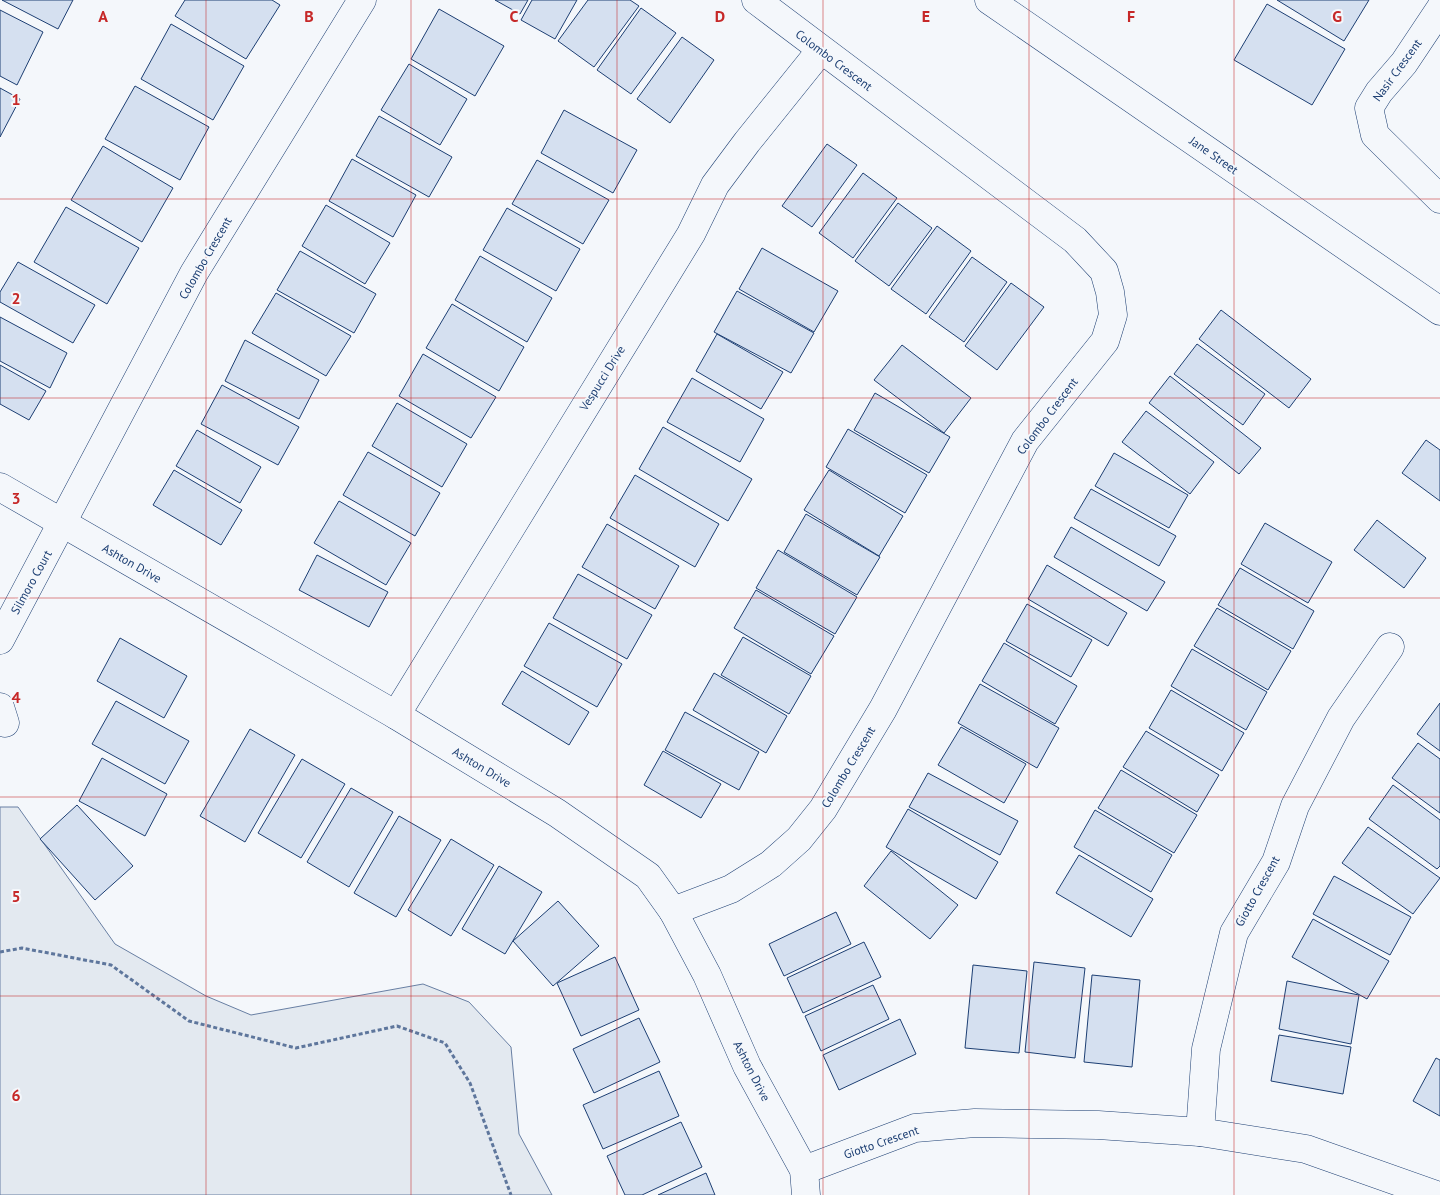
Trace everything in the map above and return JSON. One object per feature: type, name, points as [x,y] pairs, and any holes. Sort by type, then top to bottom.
[{"type":"street","name":"Colombo Crescent","points":[[63,524],[194,273],[362,0]]},
{"type":"street","name":"Colombo Crescent","points":[[673,911],[731,889],[771,864],[799,839],[823,809],[883,709],[1025,441],[1105,341],[1113,315],[1110,292],[1104,271],[1075,240],[756,0]]},
{"type":"street","name":"Jane Street","points":[[989,0],[1440,311]]},
{"type":"street","name":"Nasir Crescent","points":[[1440,9],[1404,63],[1369,108],[1375,134],[1440,199]]},
{"type":"street","name":"Vespucci Drive","points":[[396,715],[691,234],[715,185],[821,50]]},
{"type":"street","name":"Ashton Drive","points":[[0,487],[396,715],[557,813],[648,876],[673,911],[707,975],[748,1066],[805,1182]]},
{"type":"street","name":"Silmoro Court","points":[[0,640],[63,524]]},
{"type":"street","name":"Giotto Crescent","points":[[1200,1132],[1206,1049],[1234,933],[1276,862],[1295,806],[1341,718],[1390,647]]},
{"type":"street","name":"Giotto Crescent","points":[[805,1182],[915,1128],[975,1123],[1079,1124],[1200,1132],[1306,1148],[1436,1195]]},
{"type":"path","points":[[0,952],[22,948],[111,965],[190,1021],[296,1048],[397,1026],[445,1043],[470,1083],[512,1195]]},
{"type":"shaded area","points":[[0,807],[18,807],[115,944],[206,996],[251,1015],[423,984],[469,1002],[511,1047],[519,1134],[552,1195],[0,1195]]},
{"type":"building","points":[[2,0],[73,0],[58,29]]},
{"type":"building","points":[[185,0],[272,0],[280,5],[246,59],[175,16]]},
{"type":"building","points":[[495,0],[528,0],[520,14]]},
{"type":"building","points":[[532,0],[577,0],[555,39],[521,20]]},
{"type":"building","points":[[588,0],[630,0],[639,6],[594,67],[558,41]]},
{"type":"building","points":[[1277,0],[1369,0],[1344,41]]},
{"type":"building","points":[[1267,4],[1345,49],[1312,105],[1234,60]]},
{"type":"building","points":[[641,8],[676,33],[631,94],[597,70]]},
{"type":"building","points":[[439,9],[504,46],[475,96],[411,59]]},
{"type":"building","points":[[0,10],[43,32],[17,85],[0,76]]},
{"type":"building","points":[[171,24],[244,66],[213,120],[141,79]]},
{"type":"building","points":[[682,37],[714,60],[670,123],[637,99]]},
{"type":"building","points":[[409,64],[467,99],[440,145],[381,110]]},
{"type":"building","points":[[135,86],[209,127],[180,180],[105,139]]},
{"type":"building","points":[[0,88],[20,99],[0,137]]},
{"type":"building","points":[[564,110],[637,150],[613,193],[541,153]]},
{"type":"building","points":[[379,116],[452,157],[429,197],[356,156]]},
{"type":"building","points":[[827,144],[857,165],[812,227],[782,206]]},
{"type":"building","points":[[103,146],[173,188],[142,242],[71,200]]},
{"type":"building","points":[[352,159],[416,195],[393,237],[329,201]]},
{"type":"building","points":[[537,160],[609,200],[583,244],[512,204]]},
{"type":"building","points":[[863,173],[897,198],[853,258],[819,233]]},
{"type":"building","points":[[898,203],[932,228],[889,286],[855,261]]},
{"type":"building","points":[[326,205],[390,243],[365,284],[302,246]]},
{"type":"building","points":[[66,207],[139,248],[107,304],[34,262]]},
{"type":"building","points":[[507,208],[580,249],[556,291],[483,250]]},
{"type":"building","points":[[937,226],[971,251],[926,314],[891,289]]},
{"type":"building","points":[[762,248],[838,291],[814,332],[739,289]]},
{"type":"building","points":[[300,251],[376,294],[354,333],[277,290]]},
{"type":"building","points":[[480,256],[552,298],[527,342],[455,300]]},
{"type":"building","points":[[972,257],[1007,282],[964,342],[929,317]]},
{"type":"building","points":[[18,262],[95,305],[73,343],[0,302],[0,292]]},
{"type":"building","points":[[1011,283],[1044,307],[997,370],[965,346]]},
{"type":"building","points":[[737,291],[814,333],[791,373],[714,332]]},
{"type":"building","points":[[276,293],[351,336],[326,376],[252,333]]},
{"type":"building","points":[[452,304],[524,347],[499,391],[426,348]]},
{"type":"building","points":[[1221,310],[1311,379],[1289,408],[1199,339]]},
{"type":"building","points":[[0,317],[67,353],[50,388],[0,361]]},
{"type":"building","points":[[717,334],[783,372],[761,409],[696,371]]},
{"type":"building","points":[[245,340],[319,380],[299,419],[225,381]]},
{"type":"building","points":[[1197,344],[1265,394],[1243,425],[1174,374]]},
{"type":"building","points":[[902,345],[971,398],[944,433],[874,380]]},
{"type":"building","points":[[423,354],[496,397],[471,438],[399,396]]},
{"type":"building","points":[[0,365],[46,391],[29,420],[0,404]]},
{"type":"building","points":[[1170,376],[1261,448],[1239,474],[1149,403]]},
{"type":"building","points":[[692,378],[764,419],[740,462],[667,422]]},
{"type":"building","points":[[222,385],[299,427],[278,465],[201,424]]},
{"type":"building","points":[[875,393],[950,437],[929,473],[854,430]]},
{"type":"building","points":[[397,403],[467,444],[442,487],[372,446]]},
{"type":"building","points":[[1146,411],[1214,462],[1190,494],[1122,442]]},
{"type":"building","points":[[663,427],[752,479],[728,521],[639,469]]},
{"type":"building","points":[[848,429],[927,475],[905,513],[826,467]]},
{"type":"building","points":[[197,430],[261,467],[240,503],[176,466]]},
{"type":"building","points":[[1426,440],[1440,450],[1440,501],[1402,473]]},
{"type":"building","points":[[368,452],[440,493],[415,536],[343,495]]},
{"type":"building","points":[[1114,453],[1188,495],[1169,528],[1095,486]]},
{"type":"building","points":[[174,470],[242,510],[221,545],[153,505]]},
{"type":"building","points":[[829,470],[903,516],[879,556],[804,510]]},
{"type":"building","points":[[635,475],[719,524],[695,567],[610,518]]},
{"type":"building","points":[[1091,489],[1176,536],[1159,566],[1074,518]]},
{"type":"building","points":[[339,501],[411,543],[386,585],[314,543]]},
{"type":"building","points":[[806,514],[880,557],[857,595],[784,552]]},
{"type":"building","points":[[1377,520],[1426,558],[1404,588],[1354,550]]},
{"type":"building","points":[[1265,523],[1332,562],[1308,603],[1241,564]]},
{"type":"building","points":[[607,524],[679,566],[655,609],[582,567]]},
{"type":"building","points":[[1071,527],[1165,582],[1147,611],[1054,557]]},
{"type":"building","points":[[778,550],[857,597],[835,634],[756,588]]},
{"type":"building","points":[[317,555],[388,592],[369,627],[299,590]]},
{"type":"building","points":[[1047,565],[1127,613],[1108,646],[1028,599]]},
{"type":"building","points":[[1240,568],[1314,611],[1293,649],[1218,605]]},
{"type":"building","points":[[578,574],[652,615],[627,659],[553,618]]},
{"type":"building","points":[[756,590],[834,636],[811,674],[734,628]]},
{"type":"building","points":[[1027,604],[1092,640],[1071,677],[1006,641]]},
{"type":"building","points":[[1217,608],[1291,651],[1268,690],[1194,646]]},
{"type":"building","points":[[549,623],[622,664],[597,707],[524,666]]},
{"type":"building","points":[[743,637],[811,676],[789,714],[721,675]]},
{"type":"building","points":[[120,638],[187,676],[164,718],[97,681]]},
{"type":"building","points":[[1004,643],[1077,686],[1055,724],[982,681]]},
{"type":"building","points":[[1192,649],[1267,692],[1246,730],[1171,686]]},
{"type":"building","points":[[522,671],[589,712],[569,745],[502,704]]},
{"type":"building","points":[[714,673],[787,716],[766,753],[693,710]]},
{"type":"building","points":[[980,684],[1059,728],[1037,768],[958,723]]},
{"type":"building","points":[[1171,690],[1244,733],[1222,771],[1149,728]]},
{"type":"building","points":[[116,701],[189,741],[165,784],[92,744]]},
{"type":"building","points":[[1440,703],[1440,751],[1417,734]]},
{"type":"building","points":[[685,712],[759,752],[739,790],[665,750]]},
{"type":"building","points":[[961,727],[1026,764],[1004,803],[938,765]]},
{"type":"building","points":[[250,729],[295,755],[245,842],[200,816]]},
{"type":"building","points":[[1146,731],[1219,775],[1197,812],[1123,767]]},
{"type":"building","points":[[1418,743],[1440,759],[1440,813],[1392,778]]},
{"type":"building","points":[[663,751],[721,784],[701,818],[644,785]]},
{"type":"building","points":[[102,758],[167,794],[145,836],[79,801]]},
{"type":"building","points":[[302,759],[345,784],[301,858],[258,833]]},
{"type":"building","points":[[1121,770],[1197,815],[1174,853],[1098,808]]},
{"type":"building","points":[[928,773],[1018,821],[1000,855],[909,807]]},
{"type":"building","points":[[1393,785],[1440,820],[1440,866],[1437,869],[1369,819]]},
{"type":"building","points":[[351,788],[393,812],[349,887],[307,862]]},
{"type":"building","points":[[77,805],[133,866],[95,900],[40,839]]},
{"type":"building","points":[[908,809],[998,862],[976,899],[886,847]]},
{"type":"building","points":[[1095,810],[1172,855],[1151,892],[1074,847]]},
{"type":"building","points":[[399,816],[441,840],[396,917],[354,893]]},
{"type":"building","points":[[1368,827],[1440,878],[1413,914],[1342,863]]},
{"type":"building","points":[[451,839],[494,865],[451,936],[408,910]]},
{"type":"building","points":[[891,851],[958,905],[930,939],[864,886]]},
{"type":"building","points":[[1079,855],[1153,899],[1131,937],[1056,893]]},
{"type":"building","points":[[499,866],[542,892],[505,954],[462,929]]},
{"type":"building","points":[[1334,876],[1411,917],[1390,955],[1313,914]]},
{"type":"building","points":[[558,901],[599,946],[553,986],[513,941]]},
{"type":"building","points":[[836,912],[851,944],[784,976],[769,944]]},
{"type":"building","points":[[1313,919],[1389,961],[1367,999],[1292,957]]},
{"type":"building","points":[[864,942],[881,977],[803,1013],[787,978]]},
{"type":"building","points":[[615,957],[639,1010],[581,1036],[557,983]]},
{"type":"building","points":[[1034,962],[1085,968],[1075,1058],[1025,1052]]},
{"type":"building","points":[[973,965],[1027,971],[1019,1053],[965,1048]]},
{"type":"building","points":[[1092,975],[1140,980],[1132,1067],[1084,1062]]},
{"type":"building","points":[[1287,981],[1359,995],[1351,1044],[1279,1029]]},
{"type":"building","points":[[873,985],[889,1019],[821,1051],[805,1016]]},
{"type":"building","points":[[639,1018],[660,1062],[594,1093],[573,1049]]},
{"type":"building","points":[[900,1019],[916,1054],[839,1090],[823,1055]]},
{"type":"building","points":[[1279,1035],[1351,1047],[1343,1094],[1271,1081]]},
{"type":"building","points":[[1436,1058],[1440,1060],[1440,1116],[1413,1101]]},
{"type":"building","points":[[659,1071],[679,1116],[603,1149],[583,1105]]},
{"type":"building","points":[[681,1122],[702,1167],[642,1195],[625,1195],[607,1156]]},
{"type":"building","points":[[706,1173],[715,1195],[658,1195]]}]
